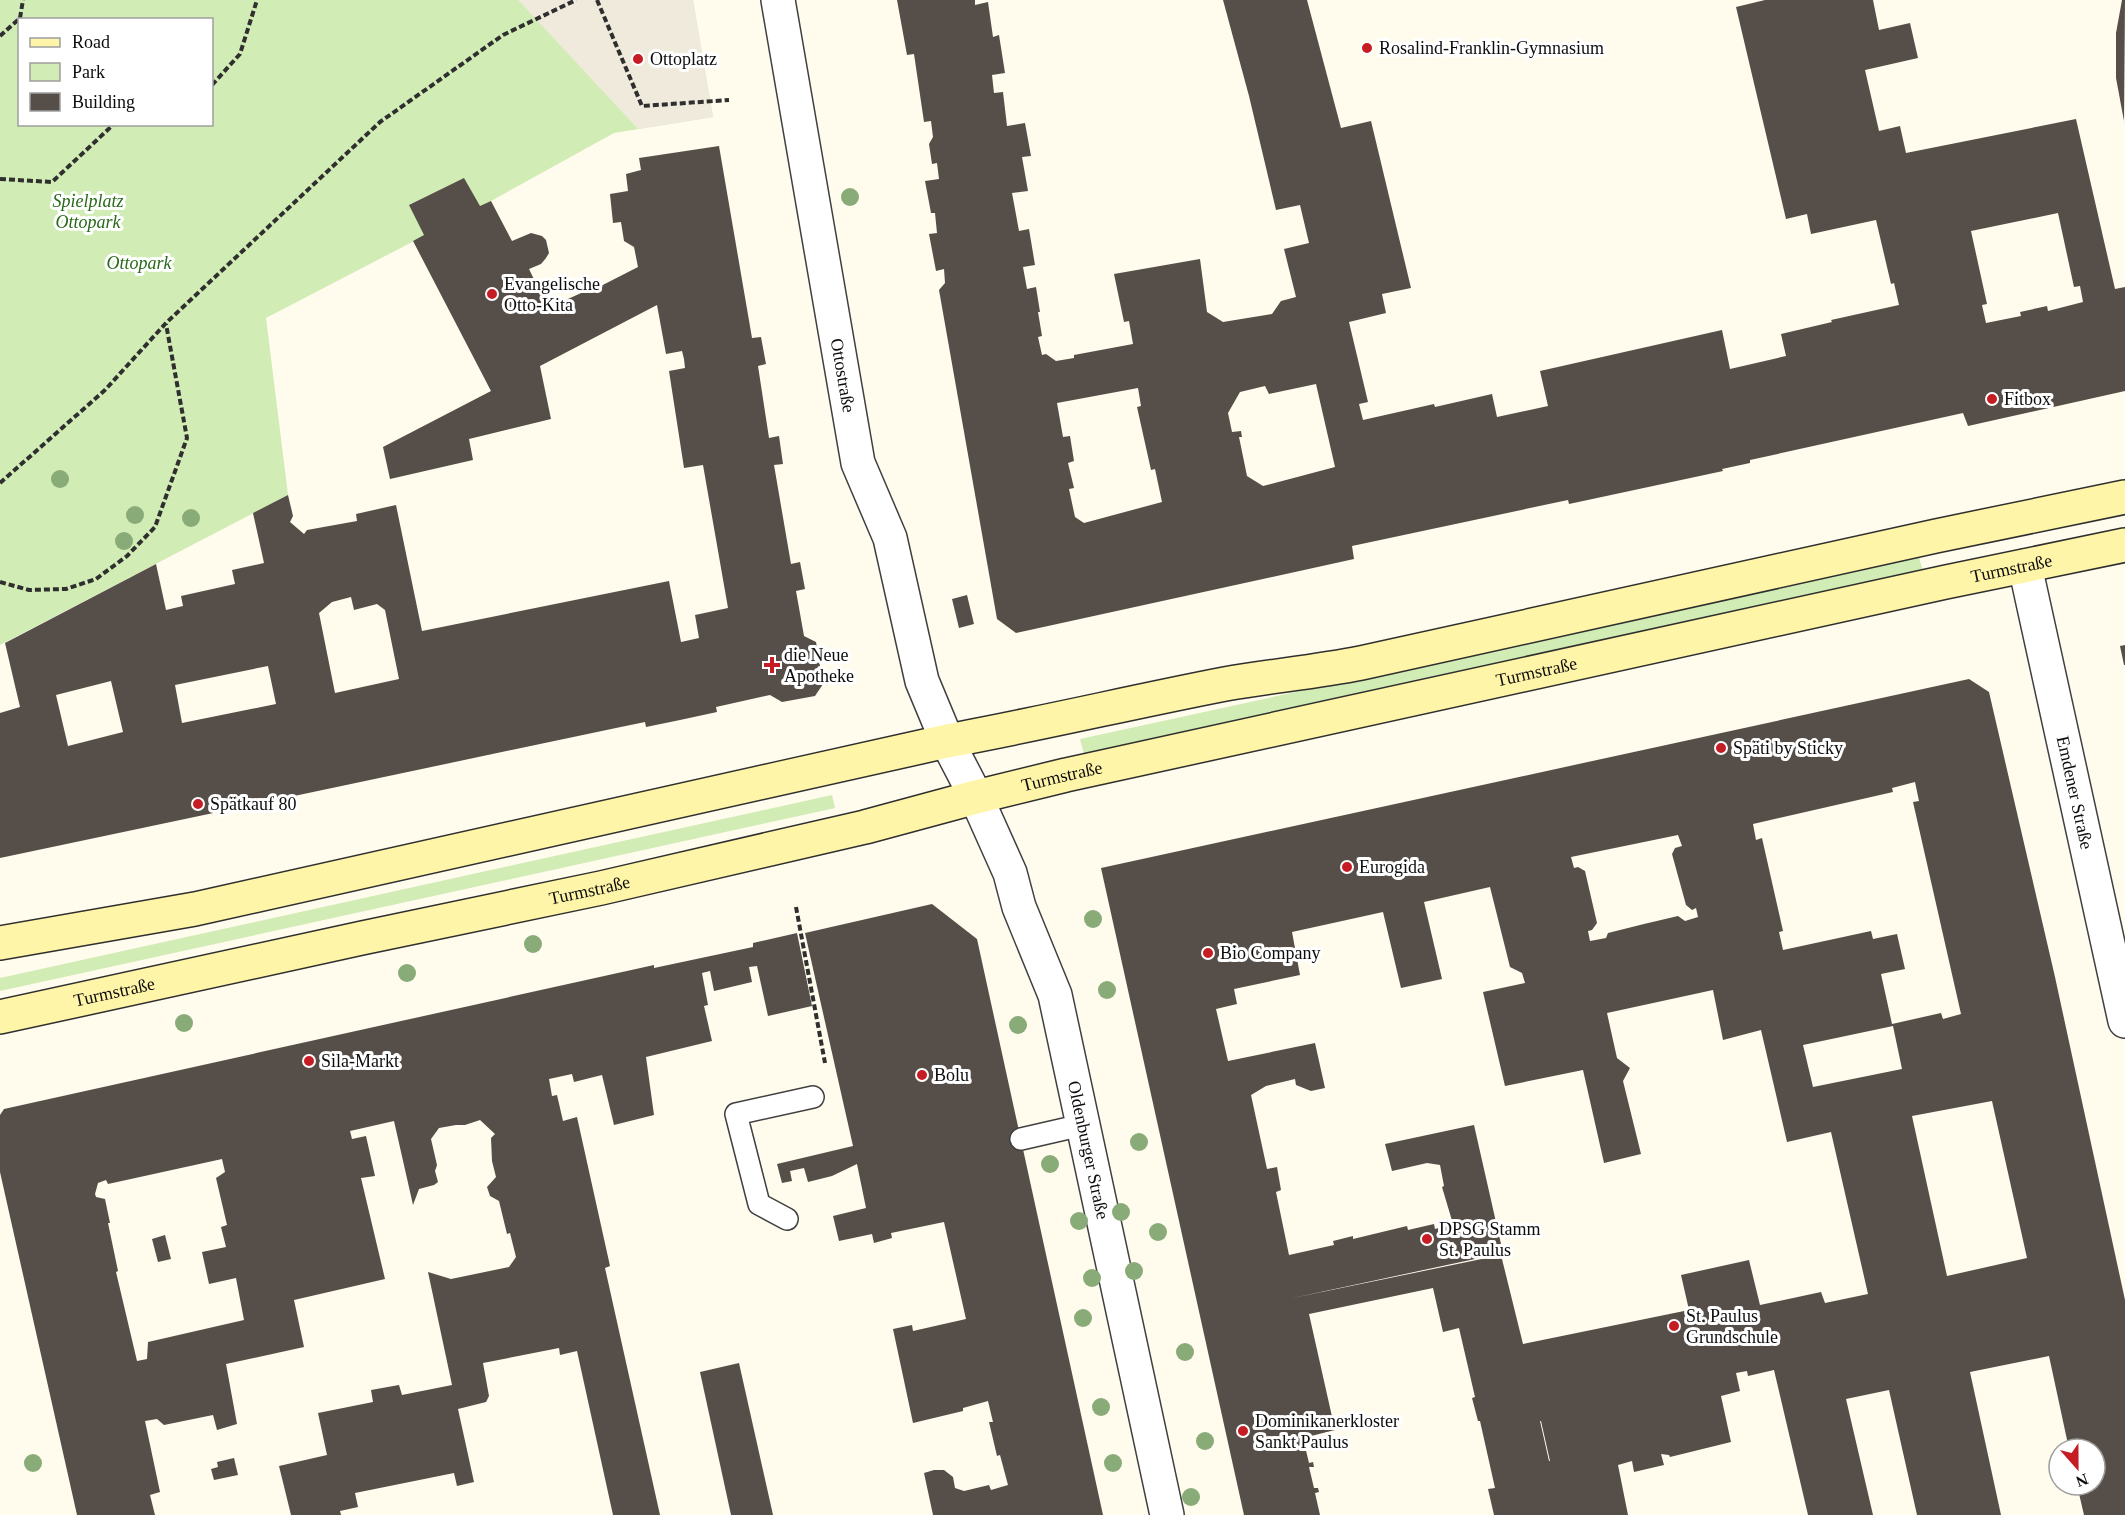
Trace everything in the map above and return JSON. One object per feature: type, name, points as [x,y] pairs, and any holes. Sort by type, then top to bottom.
[{"type":"main road","points":[[0,943],[195,909],[947,741],[1052,722],[1227,684],[1385,658],[1936,536],[2125,497]]},
{"type":"main road","name":"Turmstraße","points":[[0,1017],[601,888],[865,827],[976,797],[1398,702],[2125,545]]},
{"type":"street","name":"Ottostraße","points":[[778,0],[858,463],[890,538],[922,681],[947,741],[976,797]]},
{"type":"street","name":"Emdener Straße","points":[[2025,567],[2125,1021]]},
{"type":"street","name":"Oldenburger Straße","points":[[976,797],[1010,873],[1019,907],[1055,995],[1167,1515]]},
{"type":"lane","points":[[787,1220],[759,1204],[736,1113],[813,1097]]},
{"type":"lane","points":[[1021,1139],[1082,1125]]},
{"type":"path","points":[[20,18],[23,0]]},
{"type":"path","points":[[213,84],[240,54],[257,0]]},
{"type":"path","points":[[0,483],[105,390],[166,323],[380,122],[503,35],[576,0]]},
{"type":"path","points":[[597,0],[642,106],[729,100]]},
{"type":"path","points":[[0,36],[18,20]]},
{"type":"path","points":[[0,179],[52,182],[112,126]]},
{"type":"path","points":[[0,582],[29,590],[66,589],[96,579],[127,556],[155,527],[187,438],[166,323]]},
{"type":"path","points":[[796,907],[831,1094],[813,1097]]},
{"type":"green space","name":"Ottopark","points":[[0,0],[693,0],[713,117],[614,133],[491,201],[266,318],[288,495],[0,645]]},
{"type":"green space","points":[[1918,554],[1924,574],[1085,758],[1080,739],[1833,575]]},
{"type":"green space","points":[[832,795],[835,808],[0,991],[0,978]]},
{"type":"shaded area","name":"Ottoplatz","points":[[518,0],[693,0],[713,117],[638,129]]},
{"type":"building","points":[[897,0],[975,0],[975,5],[988,2],[993,37],[999,35],[1005,73],[992,75],[994,93],[1003,92],[1007,126],[1025,123],[1031,156],[1022,157],[1028,191],[1012,193],[1019,231],[1029,229],[1035,265],[1023,267],[1027,289],[1036,287],[1042,336],[1038,337],[1042,355],[1046,354],[1056,361],[1074,358],[1074,355],[1133,344],[1129,321],[1124,322],[1114,274],[1200,259],[1207,312],[1223,322],[1272,314],[1281,301],[1296,297],[1284,249],[1309,243],[1300,205],[1276,210],[1223,0],[1307,0],[1341,128],[1371,121],[1411,288],[1382,294],[1386,313],[1349,322],[1368,402],[1359,404],[1363,420],[1492,394],[1497,417],[1548,406],[1540,371],[1722,330],[1730,369],[1786,356],[1781,334],[1899,305],[1894,283],[1891,284],[1876,220],[1811,234],[1807,214],[1786,219],[1736,7],[1765,0],[1873,0],[1879,30],[1910,23],[1918,58],[1865,70],[1879,131],[1900,126],[1906,153],[2076,119],[2115,289],[2125,287],[2125,391],[1968,426],[1963,413],[1750,460],[1750,463],[1722,469],[1723,471],[1569,504],[1568,500],[1352,546],[1354,559],[1016,633],[997,619],[939,290],[945,283],[944,269],[936,271],[929,234],[937,233],[935,213],[931,213],[925,181],[939,179],[937,163],[932,164],[929,144],[933,137],[931,121],[924,122],[914,54],[907,55]],"holes":[[[2058,213],[2074,287],[2080,286],[2083,302],[2048,311],[2047,306],[2020,312],[2021,316],[1986,323],[1982,305],[1987,304],[1971,231]],[[1316,384],[1335,467],[1263,486],[1247,476],[1239,437],[1242,437],[1241,431],[1232,432],[1228,413],[1240,392],[1265,386],[1269,394]],[[1138,388],[1141,406],[1137,407],[1151,470],[1155,469],[1162,502],[1084,523],[1075,517],[1069,489],[1074,488],[1068,463],[1074,461],[1070,436],[1063,437],[1057,403]]]},
{"type":"building","points":[[2122,0],[2125,0],[2124,121],[2116,78],[2116,33]]},
{"type":"building","points":[[719,146],[752,338],[761,337],[766,364],[758,366],[769,438],[779,436],[783,464],[774,465],[791,564],[800,562],[805,589],[796,591],[804,636],[816,642],[823,684],[815,696],[782,702],[770,695],[716,707],[717,712],[680,720],[646,727],[645,722],[0,858],[0,713],[20,707],[5,643],[156,564],[166,610],[183,606],[181,596],[235,584],[232,570],[264,563],[253,513],[288,495],[293,516],[290,522],[304,534],[307,530],[357,521],[356,514],[396,505],[422,631],[669,581],[681,642],[699,638],[695,615],[728,608],[703,465],[684,468],[669,371],[685,368],[684,359],[682,351],[666,354],[657,305],[540,366],[551,419],[469,439],[473,460],[390,479],[383,447],[491,391],[413,241],[424,235],[409,205],[464,178],[480,206],[491,201],[512,241],[531,233],[542,236],[546,240],[549,253],[541,264],[529,269],[548,308],[590,289],[591,291],[638,267],[634,247],[624,241],[621,222],[613,223],[610,194],[628,191],[626,174],[641,170],[639,158]],"holes":[[[351,597],[354,610],[377,604],[385,610],[399,679],[335,693],[319,613],[332,602]],[[268,666],[276,704],[182,723],[175,685]],[[111,681],[123,732],[68,746],[56,695]]]},
{"type":"building","points":[[967,595],[974,624],[959,628],[952,599]]},
{"type":"building","points":[[2125,645],[2125,665],[2124,665],[2120,646]]},
{"type":"building","points":[[1969,679],[1989,692],[2055,977],[2125,1300],[2125,1515],[2084,1515],[2080,1497],[2107,1497],[2107,1437],[2066,1437],[2049,1356],[1970,1372],[2001,1515],[1917,1515],[1889,1390],[1846,1399],[1873,1515],[1808,1515],[1774,1370],[1748,1376],[1747,1371],[1736,1373],[1740,1391],[1721,1396],[1731,1442],[1670,1457],[1661,1454],[1664,1465],[1634,1472],[1632,1461],[1618,1465],[1628,1515],[1494,1515],[1488,1489],[1495,1488],[1480,1421],[1478,1421],[1472,1398],[1475,1397],[1459,1328],[1443,1332],[1433,1288],[1309,1314],[1335,1430],[1303,1438],[1309,1463],[1313,1462],[1314,1467],[1309,1467],[1314,1488],[1318,1488],[1319,1492],[1315,1493],[1320,1515],[1244,1515],[1101,868]],"holes":[[[1915,782],[1919,801],[1913,802],[1961,1014],[1943,1019],[1941,1013],[1892,1024],[1881,974],[1905,969],[1897,934],[1873,939],[1871,931],[1783,950],[1779,932],[1783,931],[1762,838],[1756,840],[1753,824],[1893,792],[1892,788]],[[1678,835],[1682,846],[1675,848],[1672,854],[1686,905],[1692,910],[1696,908],[1698,917],[1685,921],[1678,916],[1608,933],[1606,938],[1590,941],[1588,931],[1592,930],[1597,923],[1585,871],[1578,867],[1574,868],[1571,857]],[[1490,887],[1510,967],[1522,973],[1525,983],[1483,992],[1505,1086],[1583,1070],[1604,1163],[1641,1154],[1623,1081],[1630,1068],[1617,1058],[1607,1013],[1713,990],[1723,1040],[1761,1030],[1787,1142],[1831,1132],[1868,1294],[1825,1303],[1821,1292],[1760,1305],[1749,1260],[1681,1275],[1689,1310],[1523,1344],[1501,1255],[1288,1299],[1503,1253],[1474,1125],[1385,1144],[1392,1171],[1427,1163],[1440,1165],[1444,1186],[1442,1187],[1453,1224],[1435,1229],[1434,1224],[1408,1230],[1407,1226],[1353,1239],[1353,1236],[1333,1241],[1334,1245],[1289,1255],[1276,1192],[1281,1190],[1277,1167],[1267,1169],[1251,1095],[1266,1086],[1295,1079],[1296,1085],[1311,1091],[1325,1088],[1315,1043],[1228,1061],[1216,1009],[1237,1004],[1234,989],[1300,975],[1292,932],[1383,912],[1401,988],[1442,979],[1424,902]],[[1893,1026],[1902,1069],[1813,1087],[1803,1045]],[[1992,1101],[2027,1258],[1947,1276],[1912,1116]],[[1540,1421],[1550,1461],[1549,1461]]]},
{"type":"building","points":[[932,904],[977,939],[1103,1515],[933,1515],[924,1473],[944,1470],[953,1477],[955,1488],[964,1491],[989,1485],[991,1490],[1008,1485],[1000,1455],[997,1456],[989,1422],[993,1422],[988,1401],[963,1408],[963,1411],[913,1423],[893,1329],[912,1325],[913,1331],[966,1319],[944,1222],[891,1233],[892,1238],[874,1243],[872,1234],[839,1241],[833,1216],[866,1208],[857,1164],[832,1176],[808,1182],[804,1168],[790,1171],[792,1181],[782,1183],[777,1164],[853,1146],[805,933]]},
{"type":"building","points":[[797,933],[812,1006],[768,1016],[757,966],[749,967],[752,982],[714,991],[710,971],[702,973],[708,1005],[704,1006],[712,1041],[646,1057],[654,1115],[614,1125],[602,1075],[574,1082],[572,1074],[549,1079],[552,1096],[557,1095],[563,1121],[577,1117],[610,1266],[605,1268],[660,1515],[613,1515],[577,1351],[560,1355],[559,1348],[483,1363],[489,1396],[486,1402],[458,1409],[474,1482],[457,1486],[454,1473],[355,1493],[358,1507],[340,1511],[341,1515],[291,1515],[279,1466],[327,1455],[318,1413],[373,1402],[371,1390],[399,1385],[402,1395],[452,1385],[428,1272],[451,1279],[509,1267],[516,1257],[510,1233],[507,1234],[499,1201],[490,1196],[487,1187],[496,1177],[492,1161],[491,1138],[495,1134],[480,1120],[465,1125],[439,1128],[431,1139],[438,1182],[419,1189],[413,1205],[394,1121],[350,1131],[352,1139],[366,1136],[375,1176],[361,1178],[385,1279],[294,1300],[304,1347],[226,1364],[237,1424],[217,1430],[213,1415],[164,1425],[157,1419],[145,1421],[160,1492],[150,1495],[155,1515],[77,1515],[0,1172],[0,1115],[4,1109],[654,965],[654,968],[753,947],[753,943]],"holes":[[[222,1159],[225,1172],[216,1178],[227,1225],[221,1227],[226,1247],[202,1252],[209,1284],[236,1278],[244,1320],[148,1342],[147,1359],[137,1361],[116,1272],[118,1271],[105,1199],[96,1197],[95,1194],[98,1183],[106,1180],[108,1184]]]},
{"type":"building","points":[[165,1235],[171,1259],[158,1262],[152,1239]]},
{"type":"building","points":[[739,1363],[773,1515],[731,1515],[700,1372]]},
{"type":"building","points":[[234,1458],[238,1475],[214,1480],[211,1469],[218,1467],[217,1462]]},
{"type":"place","name":"Rosalind-Franklin-Gymnasium","points":[[1367,48]]},
{"type":"place","name":"Ottoplatz","points":[[638,59]]},
{"type":"place","name":"Evangelische Otto-Kita","points":[[492,294]]},
{"type":"place","name":"Fitbox","points":[[1992,399]]},
{"type":"place","name":"die Neue Apotheke","points":[[772,665]]},
{"type":"place","name":"Späti by Sticky","points":[[1721,748]]},
{"type":"place","name":"Spätkauf 80","points":[[198,804]]},
{"type":"place","name":"Eurogida","points":[[1347,867]]},
{"type":"place","name":"Bio Company","points":[[1208,953]]},
{"type":"place","name":"Sila-Markt","points":[[309,1061]]},
{"type":"place","name":"Bolu","points":[[922,1075]]},
{"type":"place","name":"DPSG Stamm St. Paulus","points":[[1427,1239]]},
{"type":"place","name":"St. Paulus Grundschule","points":[[1674,1326]]},
{"type":"place","name":"Dominikanerkloster Sankt Paulus","points":[[1243,1431]]},
{"type":"park label","name":"Spielplatz Ottopark","points":[[88,211]]}]
